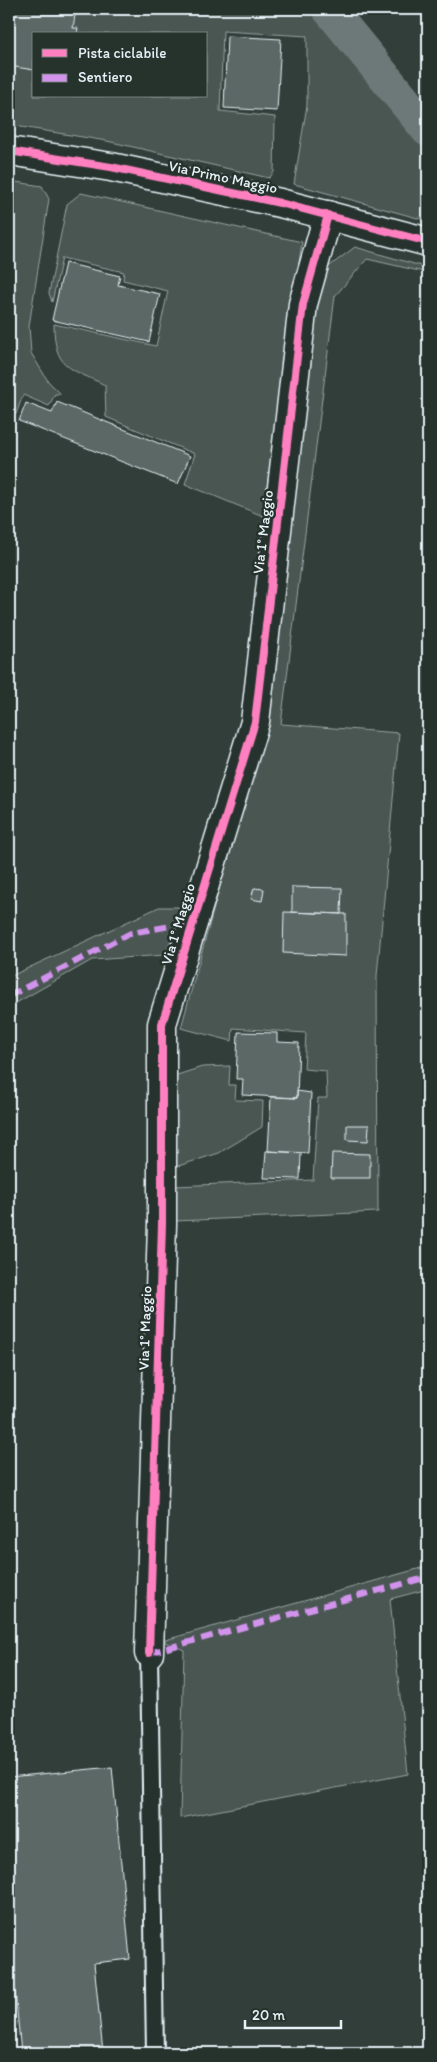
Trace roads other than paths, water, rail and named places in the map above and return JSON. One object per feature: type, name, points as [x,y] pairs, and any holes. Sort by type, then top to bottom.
[{"type":"street","name":"Via Primo Maggio","points":[[9,151],[111,167],[280,203],[428,242]]},
{"type":"street","name":"Via 1° Maggio","points":[[149,1653],[162,1224],[162,1024],[255,722],[303,304],[328,215]]},
{"type":"lane","points":[[149,1653],[155,2053]]},
{"type":"waterway","points":[[329,9],[428,130]]}]
